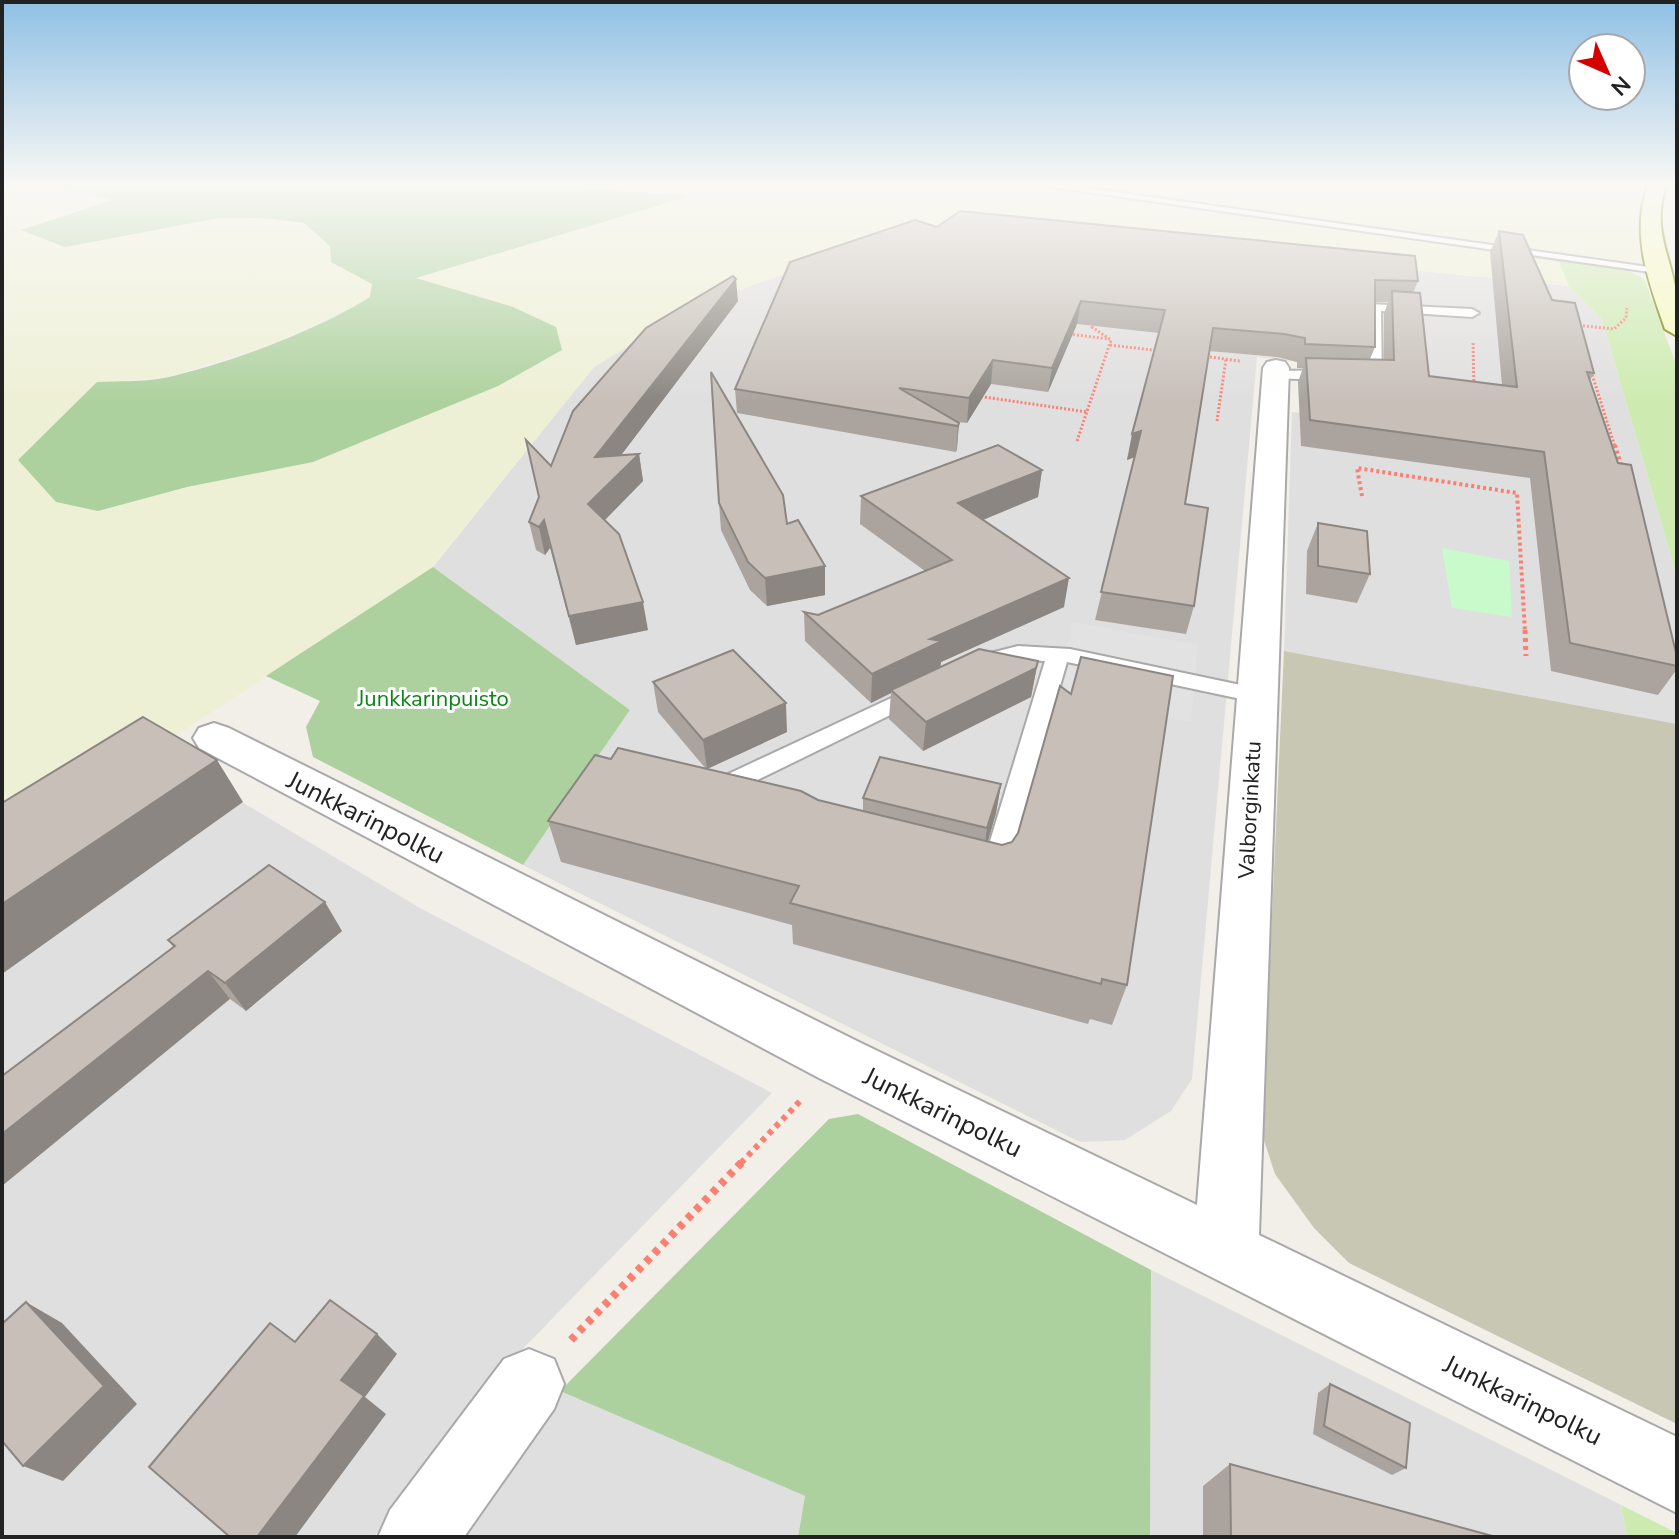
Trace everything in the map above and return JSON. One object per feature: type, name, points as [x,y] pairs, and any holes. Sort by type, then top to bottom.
[{"type":"street","points":[[1655,258],[1677,329]]},
{"type":"street","name":"Valborginkatu","points":[[1226,1253],[1255,695],[1276,372]]},
{"type":"street","name":"Junkkarinpolku","points":[[214,738],[839,1060],[1677,1476]]},
{"type":"street","points":[[417,1537],[529,1384]]},
{"type":"lane","points":[[1575,258],[1657,269]]},
{"type":"lane","points":[[1276,372],[1340,374],[1377,379],[1374,307],[1472,313]]},
{"type":"lane","points":[[964,670],[1018,653],[1058,655],[1255,695]]},
{"type":"lane","points":[[964,867],[994,874],[1058,655]]},
{"type":"lane","points":[[720,788],[758,783],[935,684]]},
{"type":"path","points":[[1565,323],[1614,329],[1626,318],[1627,303],[1633,295],[1664,292]]},
{"type":"path","points":[[1096,313],[1092,327],[1111,342]]},
{"type":"path","points":[[1472,313],[1474,394]]},
{"type":"path","points":[[1576,325],[1580,340]]},
{"type":"path","points":[[1067,334],[1168,352]]},
{"type":"path","points":[[1077,441],[1111,342]]},
{"type":"path","points":[[1197,355],[1276,372]]},
{"type":"path","points":[[1217,421],[1226,359]]},
{"type":"path","points":[[1590,370],[1625,476]]},
{"type":"path","points":[[977,396],[1087,412]]},
{"type":"path","points":[[1362,496],[1357,468],[1517,493],[1526,656]]},
{"type":"path","points":[[529,1384],[839,1060]]},
{"type":"shaded area","points":[[2,258],[331,258],[331,262],[373,284],[370,297],[348,310],[263,347],[163,378],[96,382],[98,511],[187,487],[513,307],[414,278],[482,258],[833,258],[695,305],[594,367],[430,569],[2,850]]},
{"type":"shaded area","points":[[833,258],[1292,258],[1569,286],[1602,319],[1677,577],[1677,724],[1284,651],[1292,412],[1325,416],[1323,365],[1257,357],[1192,1079],[1171,1111],[1125,1140],[1080,1142],[523,865],[630,710],[433,567],[594,367],[695,305]]},
{"type":"shaded area","points":[[1292,258],[1549,258],[1558,259],[1569,286]]},
{"type":"shaded area","points":[[1598,258],[1643,258],[1621,261]]},
{"type":"shaded area","points":[[1073,622],[1198,645],[1191,722],[1055,694]]},
{"type":"shaded area","points":[[1284,651],[1677,724],[1677,1424],[1349,1263],[1314,1228],[1275,1174],[1262,1134]]},
{"type":"shaded area","points":[[171,760],[420,908],[772,1093],[506,1366],[374,1537],[2,1537],[2,850]]},
{"type":"shaded area","points":[[1151,1270],[1621,1505],[1627,1537],[1150,1537]]},
{"type":"shaded area","points":[[560,1391],[805,1496],[798,1537],[454,1537]]},
{"type":"green space","points":[[331,258],[483,258],[416,278],[513,307],[556,327],[562,350],[498,386],[313,462],[187,487],[98,511],[56,502],[18,460],[97,382],[139,381],[189,372],[298,334],[370,297],[372,284],[331,262]]},
{"type":"green space","points":[[1558,259],[1625,269],[1644,279],[1677,366],[1677,577],[1602,319],[1569,286]]},
{"type":"green space","points":[[1442,548],[1509,561],[1512,617],[1452,608]]},
{"type":"green space","name":"Junkkarinpuisto","points":[[433,567],[630,710],[523,865],[313,757],[306,727],[320,701],[266,676]]},
{"type":"green space","points":[[858,1114],[1151,1270],[1150,1537],[798,1537],[805,1496],[560,1391],[829,1119]]},
{"type":"green space","points":[[1621,1505],[1677,1533],[1677,1537],[1627,1537]]},
{"type":"building","points":[[802,258],[1415,258],[1418,281],[1375,280],[1375,347],[1305,344],[1305,338],[1284,334],[1213,328],[1185,504],[1208,508],[1194,606],[1101,592],[1141,431],[1132,434],[1165,310],[1081,301],[1052,368],[993,360],[969,398],[899,388],[959,423],[958,426],[735,389],[790,262]]},
{"type":"building","points":[[1502,258],[1533,258],[1552,300],[1575,303],[1594,373],[1587,372],[1618,463],[1631,465],[1677,666],[1570,643],[1544,452],[1310,420],[1306,358],[1394,360],[1392,291],[1420,293],[1429,376],[1517,387]]},
{"type":"building","points":[[733,276],[736,279],[595,457],[639,454],[588,504],[619,534],[643,602],[569,616],[544,520],[539,527],[529,522],[539,497],[526,440],[551,466],[573,411],[646,328]]},
{"type":"building","points":[[711,372],[783,495],[787,524],[798,520],[825,566],[765,578],[748,562],[719,503]]},
{"type":"building","points":[[998,445],[1042,470],[958,503],[1069,578],[930,639],[942,641],[872,674],[804,612],[818,615],[952,560],[861,496]]},
{"type":"building","points":[[1318,523],[1367,531],[1370,574],[1318,566]]},
{"type":"building","points":[[979,649],[1038,661],[1036,668],[926,722],[891,690]]},
{"type":"building","points":[[733,650],[786,703],[703,740],[653,682]]},
{"type":"building","points":[[1081,657],[1173,676],[1127,985],[1102,979],[1101,984],[790,903],[799,886],[548,821],[595,755],[611,759],[618,748],[801,791],[818,800],[1002,845],[1012,842],[1018,833],[1060,686],[1071,694]]},
{"type":"building","points":[[143,717],[217,760],[2,904],[2,803]]},
{"type":"building","points":[[880,757],[1001,784],[987,828],[863,798]]},
{"type":"building","points":[[269,865],[325,902],[225,983],[208,971],[2,1134],[2,1076],[175,946],[168,940]]},
{"type":"building","points":[[330,1300],[377,1334],[341,1380],[364,1396],[257,1537],[230,1537],[149,1467],[270,1323],[295,1342]]},
{"type":"building","points":[[26,1302],[104,1386],[23,1466],[2,1441],[2,1324]]},
{"type":"building","points":[[1330,1384],[1410,1423],[1406,1468],[1324,1426]]},
{"type":"building","points":[[1230,1464],[1496,1537],[1231,1537]]}]
